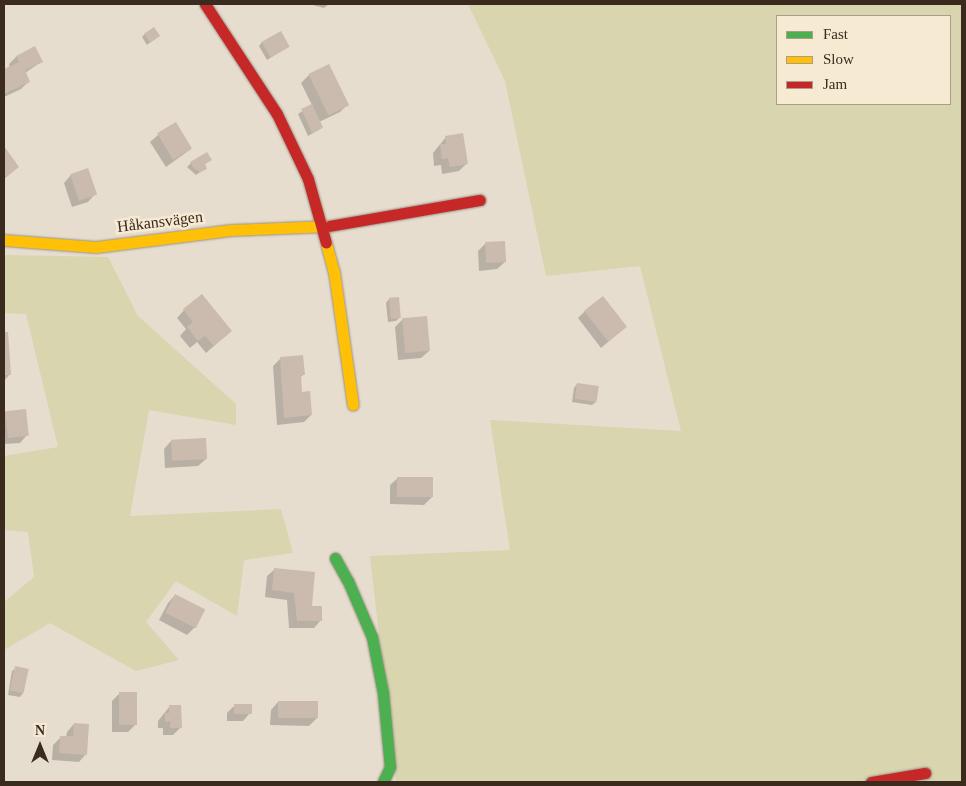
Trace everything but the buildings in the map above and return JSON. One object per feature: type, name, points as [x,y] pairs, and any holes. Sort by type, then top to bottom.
[{"type":"street","points":[[205,4],[277,114],[308,179],[334,272],[353,405]]},
{"type":"street","name":"Håkansvägen","points":[[4,240],[96,247],[231,230],[321,227],[480,200]]},
{"type":"street","points":[[335,558],[348,581],[372,638],[383,693],[390,767],[383,782]]},
{"type":"street","points":[[871,782],[924,773]]},
{"type":"shaded area","points":[[468,4],[962,4],[962,782],[396,782],[370,556],[510,550],[490,420],[681,431],[640,266],[546,276],[505,81]]},
{"type":"shaded area","points":[[4,255],[108,257],[138,316],[236,404],[236,425],[149,410],[130,516],[281,509],[293,553],[244,560],[237,616],[176,581],[146,622],[179,660],[136,671],[50,623],[4,650],[4,602],[34,577],[28,532],[4,530],[4,456],[58,447],[26,314],[4,313]]},
{"type":"traffic: fast","points":[[335,558],[348,581],[372,637],[383,693],[390,767],[383,782]]},
{"type":"traffic: slow","points":[[4,240],[96,247],[231,230],[329,226]]},
{"type":"traffic: slow","points":[[326,243],[334,272],[353,405]]},
{"type":"traffic: jam","points":[[205,4],[277,114],[308,179],[326,243]]},
{"type":"traffic: jam","points":[[329,226],[480,200]]},
{"type":"traffic: jam","points":[[871,782],[925,773]]}]
